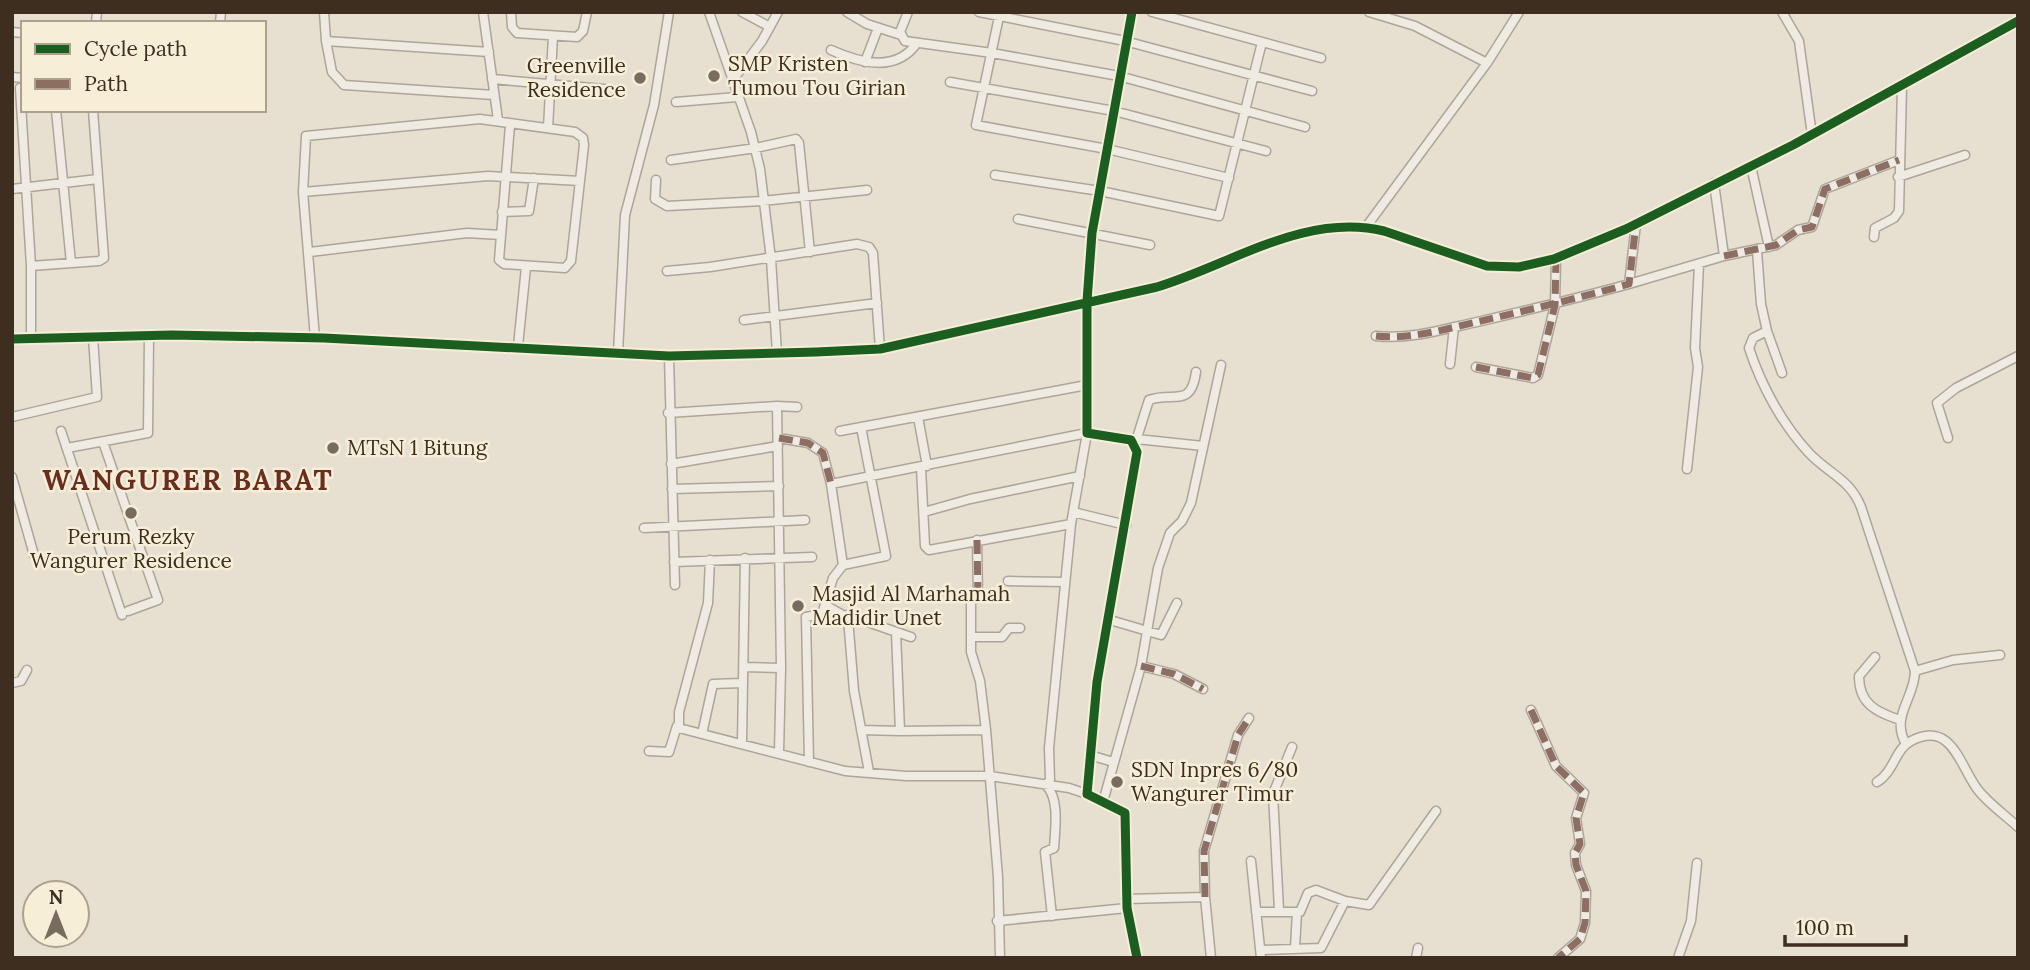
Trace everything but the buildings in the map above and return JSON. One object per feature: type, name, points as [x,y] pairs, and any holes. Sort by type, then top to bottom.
[{"type":"street","points":[[324,12],[332,72],[344,85],[494,95]]},
{"type":"street","points":[[483,12],[499,120]]},
{"type":"street","points":[[510,12],[512,27],[517,33],[554,36],[580,36],[587,12]]},
{"type":"street","points":[[618,353],[625,215],[653,105],[669,12]]},
{"type":"street","points":[[709,12],[724,48],[737,97],[756,148],[771,259],[777,353]]},
{"type":"street","points":[[742,12],[770,27]]},
{"type":"street","points":[[732,81],[778,12]]},
{"type":"street","points":[[847,12],[878,28],[901,35],[905,41],[992,52],[1119,76],[1305,127]]},
{"type":"street","points":[[901,35],[908,12]]},
{"type":"street","points":[[979,12],[1125,41],[1312,91]]},
{"type":"street","points":[[1046,785],[1050,780],[1049,748],[1071,524],[1087,433],[1087,301],[1092,233],[1132,12]]},
{"type":"street","points":[[1152,12],[1321,58]]},
{"type":"street","points":[[1369,12],[1415,26],[1487,63]]},
{"type":"street","points":[[1366,227],[1487,63],[1519,12]]},
{"type":"street","points":[[1782,12],[1800,41],[1812,135]]},
{"type":"street","points":[[999,15],[976,125],[1107,149],[1229,178]]},
{"type":"street","points":[[12,339],[149,336],[315,338],[518,346],[668,356],[880,349],[1197,275],[1268,243],[1331,229],[1366,227],[1487,266],[1519,267],[1556,258],[1636,224],[1812,135],[2018,21]]},
{"type":"street","points":[[865,62],[878,28]]},
{"type":"street","points":[[548,128],[554,36]]},
{"type":"street","points":[[326,41],[489,52]]},
{"type":"street","points":[[995,175],[1100,191],[1218,217],[1262,41]]},
{"type":"street","points":[[831,50],[865,62],[901,58],[909,55],[917,43]]},
{"type":"street","points":[[492,79],[604,89]]},
{"type":"street","points":[[950,82],[1114,111],[1266,151]]},
{"type":"street","points":[[1874,237],[1875,228],[1894,218],[1899,211],[1902,87]]},
{"type":"street","points":[[20,88],[21,108]]},
{"type":"street","points":[[676,102],[737,97]]},
{"type":"street","points":[[21,112],[31,266],[31,338]]},
{"type":"street","points":[[56,112],[71,263]]},
{"type":"street","points":[[31,266],[104,258],[93,112]]},
{"type":"street","points":[[315,338],[303,192],[304,137],[309,134],[499,120],[510,125],[569,130],[583,138],[570,264],[565,268],[501,263],[500,235],[510,125]]},
{"type":"street","points":[[671,160],[756,148],[792,139],[798,141],[810,252]]},
{"type":"street","points":[[1898,177],[1965,155]]},
{"type":"street","points":[[1376,336],[1395,337],[1454,327],[1555,305],[1724,256],[1769,247],[1798,230],[1812,227],[1825,189],[1899,160]]},
{"type":"street","points":[[1751,166],[1769,247]]},
{"type":"street","points":[[303,192],[422,179],[506,176],[580,181]]},
{"type":"street","points":[[502,212],[529,211],[534,178]]},
{"type":"street","points":[[12,189],[98,179]]},
{"type":"street","points":[[656,180],[655,199],[667,206],[762,201],[867,190]]},
{"type":"street","points":[[1714,183],[1724,256]]},
{"type":"street","points":[[1018,219],[1150,245]]},
{"type":"street","points":[[1629,284],[1636,224]]},
{"type":"street","points":[[310,252],[458,234],[500,235]]},
{"type":"street","points":[[667,271],[771,259],[857,244],[872,248],[880,349]]},
{"type":"street","points":[[1756,251],[1760,304],[1782,373]]},
{"type":"street","points":[[1476,367],[1536,377],[1542,369],[1555,305],[1556,258]]},
{"type":"street","points":[[1687,469],[1698,367],[1695,348],[1699,264]]},
{"type":"street","points":[[518,346],[526,267]]},
{"type":"street","points":[[744,320],[877,303]]},
{"type":"street","points":[[1450,364],[1454,327]]},
{"type":"street","points":[[1767,331],[1751,340],[1753,358],[1772,399],[1795,435],[1827,471],[1854,491],[1915,671],[1914,686],[1900,720],[1901,734],[1906,744]]},
{"type":"street","points":[[66,448],[148,433],[149,336]]},
{"type":"street","points":[[12,417],[97,397],[93,337]]},
{"type":"street","points":[[668,356],[671,526],[675,585]]},
{"type":"street","points":[[1948,438],[1937,403],[1956,388],[2018,356]]},
{"type":"street","points":[[1103,802],[1141,666],[1162,555],[1170,533],[1182,521],[1191,503],[1221,365]]},
{"type":"street","points":[[1087,794],[1097,682],[1135,475],[1136,441],[1149,400],[1186,395],[1194,387],[1196,372]]},
{"type":"street","points":[[840,430],[1087,385]]},
{"type":"street","points":[[777,406],[781,668],[779,752]]},
{"type":"street","points":[[668,414],[797,407]]},
{"type":"street","points":[[918,417],[924,467],[925,546],[929,550],[1071,524]]},
{"type":"street","points":[[808,762],[806,620],[810,614],[822,614],[833,578],[843,565],[886,556],[860,427]]},
{"type":"street","points":[[61,431],[125,613],[158,600],[103,442]]},
{"type":"street","points":[[831,484],[1087,433],[1136,441],[1203,446]]},
{"type":"street","points":[[671,464],[779,442],[808,443],[823,453],[831,484],[843,565]]},
{"type":"street","points":[[924,512],[970,499],[1080,476]]},
{"type":"street","points":[[12,477],[34,555]]},
{"type":"street","points":[[672,489],[779,485]]},
{"type":"street","points":[[1073,512],[1126,525]]},
{"type":"street","points":[[643,528],[805,520]]},
{"type":"street","points":[[977,540],[971,637],[986,730],[998,877],[1000,958]]},
{"type":"street","points":[[674,562],[812,557]]},
{"type":"street","points":[[742,742],[745,558]]},
{"type":"street","points":[[649,751],[669,752],[708,603],[710,560]]},
{"type":"street","points":[[1008,581],[1065,582]]},
{"type":"street","points":[[1110,620],[1164,634],[1177,603]]},
{"type":"street","points":[[825,606],[911,637]]},
{"type":"street","points":[[847,615],[869,772]]},
{"type":"street","points":[[971,637],[1002,637],[1009,628],[1020,628]]},
{"type":"street","points":[[896,632],[900,731]]},
{"type":"street","points":[[1915,671],[1953,660],[2000,655]]},
{"type":"street","points":[[1875,657],[1859,676],[1862,693],[1875,711],[1900,720]]},
{"type":"street","points":[[1141,666],[1174,674],[1203,689]]},
{"type":"street","points":[[745,667],[781,668]]},
{"type":"street","points":[[12,683],[21,681],[27,670]]},
{"type":"street","points":[[702,734],[712,685],[743,683]]},
{"type":"street","points":[[1531,710],[1556,766],[1584,793],[1576,818],[1580,844],[1575,853],[1576,865],[1586,891],[1585,923],[1580,939],[1558,958]]},
{"type":"street","points":[[1211,958],[1204,851],[1238,735],[1250,718]]},
{"type":"street","points":[[677,726],[845,771],[906,776],[990,776],[1046,785],[1087,794],[1125,813],[1127,903],[1137,958]]},
{"type":"street","points":[[862,730],[986,730]]},
{"type":"street","points":[[1877,782],[1889,771],[1906,744],[1921,737],[1937,737],[1950,743],[1977,789],[2018,827]]},
{"type":"street","points":[[1279,910],[1273,794],[1292,747]]},
{"type":"street","points":[[1090,755],[1113,762]]},
{"type":"street","points":[[1046,785],[1051,789],[1056,813],[1054,848],[1045,852],[1052,916]]},
{"type":"street","points":[[1256,912],[1301,911],[1307,893],[1314,890],[1345,901],[1370,905],[1436,811]]},
{"type":"street","points":[[1251,861],[1261,954],[1296,948],[1321,948],[1345,901]]},
{"type":"street","points":[[1678,958],[1691,921],[1698,863]]},
{"type":"street","points":[[998,921],[1052,916],[1127,903],[1205,897]]},
{"type":"street","points":[[1296,948],[1297,912]]},
{"type":"street","points":[[1416,958],[1418,948]]},
{"type":"marked path","points":[[1724,256],[1776,245],[1798,230],[1812,227],[1825,189],[1899,160]]},
{"type":"marked path","points":[[1376,336],[1440,331],[1629,284],[1636,224]]},
{"type":"marked path","points":[[1476,367],[1533,378],[1538,375],[1555,305],[1556,258]]},
{"type":"marked path","points":[[779,438],[808,443],[823,453],[831,484]]},
{"type":"marked path","points":[[977,540],[978,598]]},
{"type":"marked path","points":[[1141,666],[1174,674],[1203,689]]},
{"type":"marked path","points":[[1531,710],[1556,766],[1584,793],[1576,818],[1580,844],[1575,853],[1576,865],[1586,891],[1585,923],[1580,939],[1558,958]]},
{"type":"marked path","points":[[1205,897],[1204,851],[1238,735],[1249,718]]},
{"type":"cycle path","points":[[1132,12],[1092,233],[1087,301],[1087,433],[1131,440],[1137,452],[1097,682],[1087,794],[1125,813],[1127,908],[1137,958]]},
{"type":"cycle path","points":[[12,339],[172,335],[324,338],[669,356],[880,349],[1157,287],[1268,244],[1325,229],[1355,227],[1384,231],[1487,266],[1519,267],[1554,259],[1626,229],[1793,145],[2018,21]]},
{"type":"place","name":"SMP Kristen Tumou Tou Girian","points":[[714,76]]},
{"type":"place","name":"Greenville Residence","points":[[640,78]]},
{"type":"place","name":"MTsN 1 Bitung","points":[[333,448]]},
{"type":"place","name":"Perum Rezky Wangurer Residence","points":[[131,513]]},
{"type":"place","name":"Masjid Al Marhamah Madidir Unet","points":[[798,606]]},
{"type":"place","name":"SDN Inpres 6/80 Wangurer Timur","points":[[1117,782]]},
{"type":"district","name":"WANGURER BARAT","points":[[188,480]]}]
